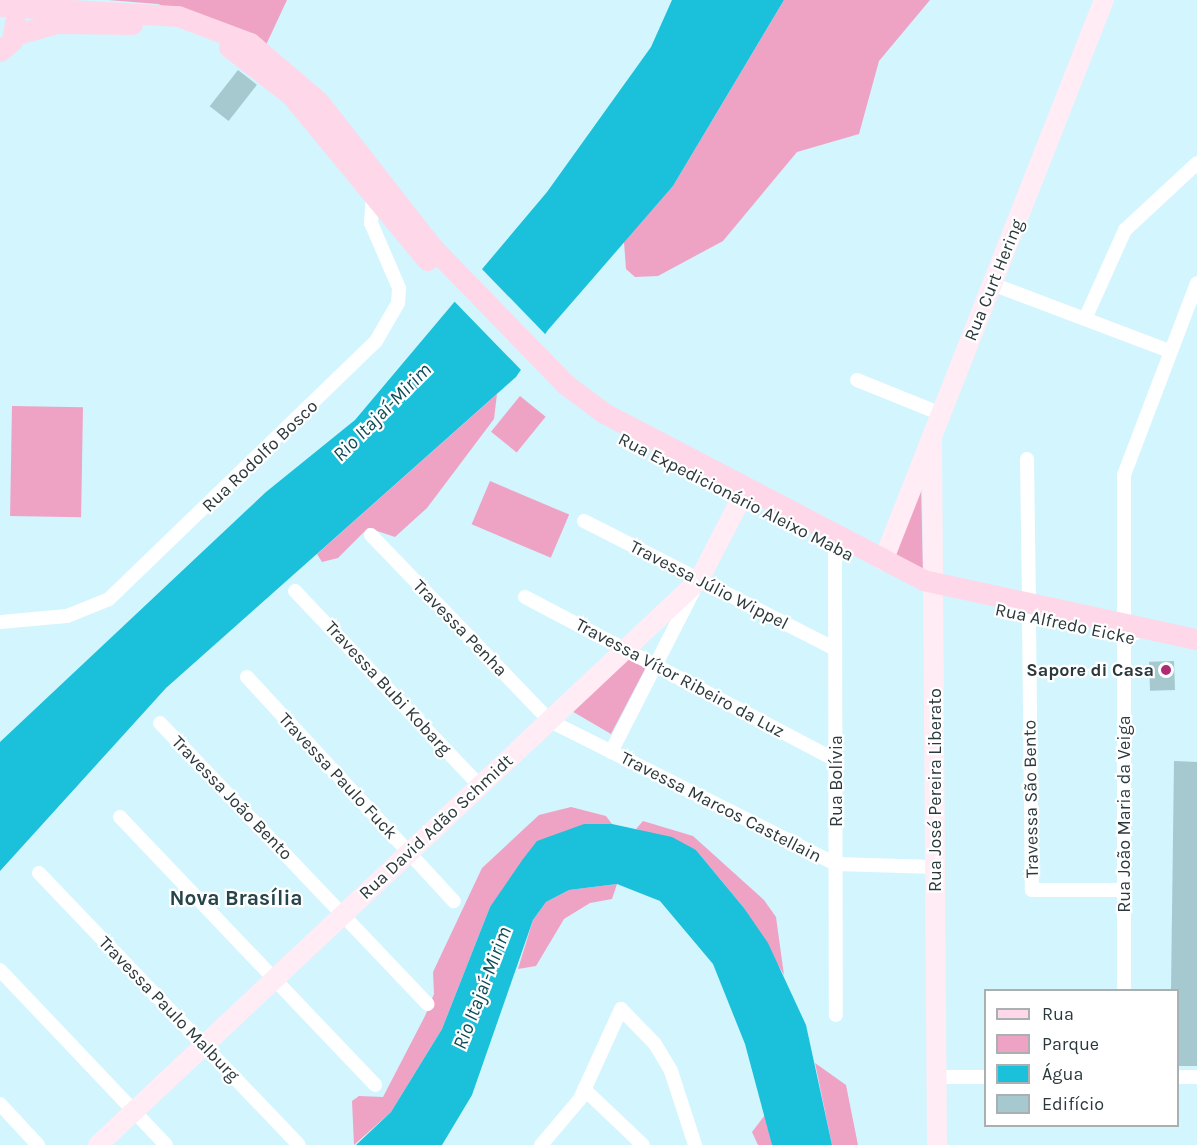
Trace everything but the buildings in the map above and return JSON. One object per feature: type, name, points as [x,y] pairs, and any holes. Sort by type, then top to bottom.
[{"type":"main road","name":"Rua Curt Hering","points":[[883,561],[1104,0]]},
{"type":"main road","points":[[1,6],[12,15],[4,49]]},
{"type":"main road","points":[[1,6],[146,11],[210,25],[261,50],[330,126],[428,252]]},
{"type":"main road","points":[[4,49],[83,22],[202,36],[251,61],[330,126],[374,195],[428,252]]},
{"type":"main road","name":"Rua Expedicionário Aleixo Maba","points":[[428,252],[551,379],[619,422],[835,548],[934,590]]},
{"type":"main road","name":"Rua José Pereira Liberato","points":[[932,436],[937,1145]]},
{"type":"main road","name":"Rua Expedicionário Aleixo Maba","points":[[743,494],[883,561],[934,590]]},
{"type":"main road","name":"Rua David Adão Schmidt","points":[[98,1145],[699,580],[743,494]]},
{"type":"main road","name":"Rua Alfredo Eicke","points":[[934,590],[1124,631],[1197,652]]},
{"type":"main road","name":"Rua Alfredo Eicke","points":[[1124,631],[1197,639]]},
{"type":"street","points":[[1085,319],[1125,230],[1197,163]]},
{"type":"street","name":"Rua Rodolfo Bosco","points":[[0,622],[67,616],[109,598],[370,348],[398,303],[399,288],[371,223],[374,195]]},
{"type":"street","name":"Rua João Maria da Veiga","points":[[1124,989],[1124,475],[1169,351],[1197,283]]},
{"type":"street","points":[[992,284],[1169,351]]},
{"type":"street","points":[[857,380],[941,414]]},
{"type":"street","points":[[1028,459],[1029,611]]},
{"type":"street","name":"Travessa Júlio Wippel","points":[[584,521],[835,649]]},
{"type":"street","name":"Travessa Penha","points":[[371,535],[550,721]]},
{"type":"street","name":"Rua Bolívia","points":[[835,548],[836,1015]]},
{"type":"street","points":[[611,752],[699,580]]},
{"type":"street","name":"Travessa Bubi Kobarg","points":[[295,591],[480,786]]},
{"type":"street","name":"Travessa Vítor Ribeiro da Luz","points":[[525,597],[836,760]]},
{"type":"street","name":"Travessa São Bento","points":[[1029,611],[1032,890],[1124,890]]},
{"type":"street","name":"Travessa Paulo Fuck","points":[[247,677],[454,901]]},
{"type":"street","name":"Travessa Marcos Castellain","points":[[550,721],[836,864],[935,867]]},
{"type":"street","name":"Travessa João Bento","points":[[160,723],[428,1004]]},
{"type":"street","points":[[120,817],[375,1085]]},
{"type":"street","name":"Travessa Paulo Malburg","points":[[39,873],[299,1145]]},
{"type":"street","points":[[0,970],[166,1145]]},
{"type":"street","points":[[542,1145],[575,1108],[621,1009],[656,1044],[671,1071],[695,1145]]},
{"type":"street","points":[[937,1077],[984,1077]]},
{"type":"street","points":[[1179,1077],[1197,1077]]},
{"type":"street","points":[[584,1089],[643,1145]]},
{"type":"street","points":[[0,1104],[38,1145]]},
{"type":"green space","points":[[108,0],[287,0],[266,45],[158,4]]},
{"type":"green space","points":[[784,0],[930,0],[879,61],[859,134],[797,152],[723,241],[658,276],[635,277],[626,269],[624,242],[673,186]]},
{"type":"green space","points":[[497,394],[494,419],[427,508],[395,537],[368,528],[338,558],[322,562],[317,554]]},
{"type":"green space","points":[[520,396],[546,417],[517,453],[491,432]]},
{"type":"green space","points":[[12,406],[83,407],[81,517],[10,516]]},
{"type":"green space","points":[[490,481],[569,515],[551,558],[472,524]]},
{"type":"green space","points":[[921,486],[923,570],[895,557]]},
{"type":"green space","points":[[625,656],[646,667],[611,734],[570,710]]},
{"type":"green space","points":[[571,807],[606,816],[612,824],[584,824],[490,907],[442,1029],[391,1112],[354,1145],[352,1101],[359,1096],[383,1097],[425,1016],[434,994],[433,972],[482,868],[539,815]]},
{"type":"green space","points":[[643,821],[693,836],[764,900],[776,917],[784,975],[744,908],[696,850],[636,829]]},
{"type":"green space","points":[[617,884],[612,899],[590,903],[564,919],[536,966],[518,969],[533,920],[546,902],[569,890]]},
{"type":"green space","points":[[815,1063],[846,1085],[858,1145],[832,1145]]},
{"type":"green space","points":[[765,1115],[772,1145],[758,1145],[752,1132]]},
{"type":"water","name":"Rio Itajaí-Mirim","points":[[672,0],[784,0],[673,186],[548,330],[516,377],[166,688],[0,871],[0,742],[266,492],[355,420],[547,192],[651,47]]},
{"type":"water","name":"Rio Itajaí-Mirim","points":[[584,824],[612,824],[672,837],[696,850],[744,908],[768,943],[806,1025],[832,1145],[772,1145],[745,1044],[713,964],[660,901],[617,884],[569,890],[546,902],[533,920],[472,1095],[442,1145],[356,1145],[391,1112],[442,1029],[490,907],[523,859],[537,841]]},
{"type":"pier","points":[[478,265],[547,336],[523,372],[452,299]]},
{"type":"place","name":"Sapore di Casa","points":[[1166,670]]},
{"type":"district","name":"Nova Brasília","points":[[236,898]]}]
